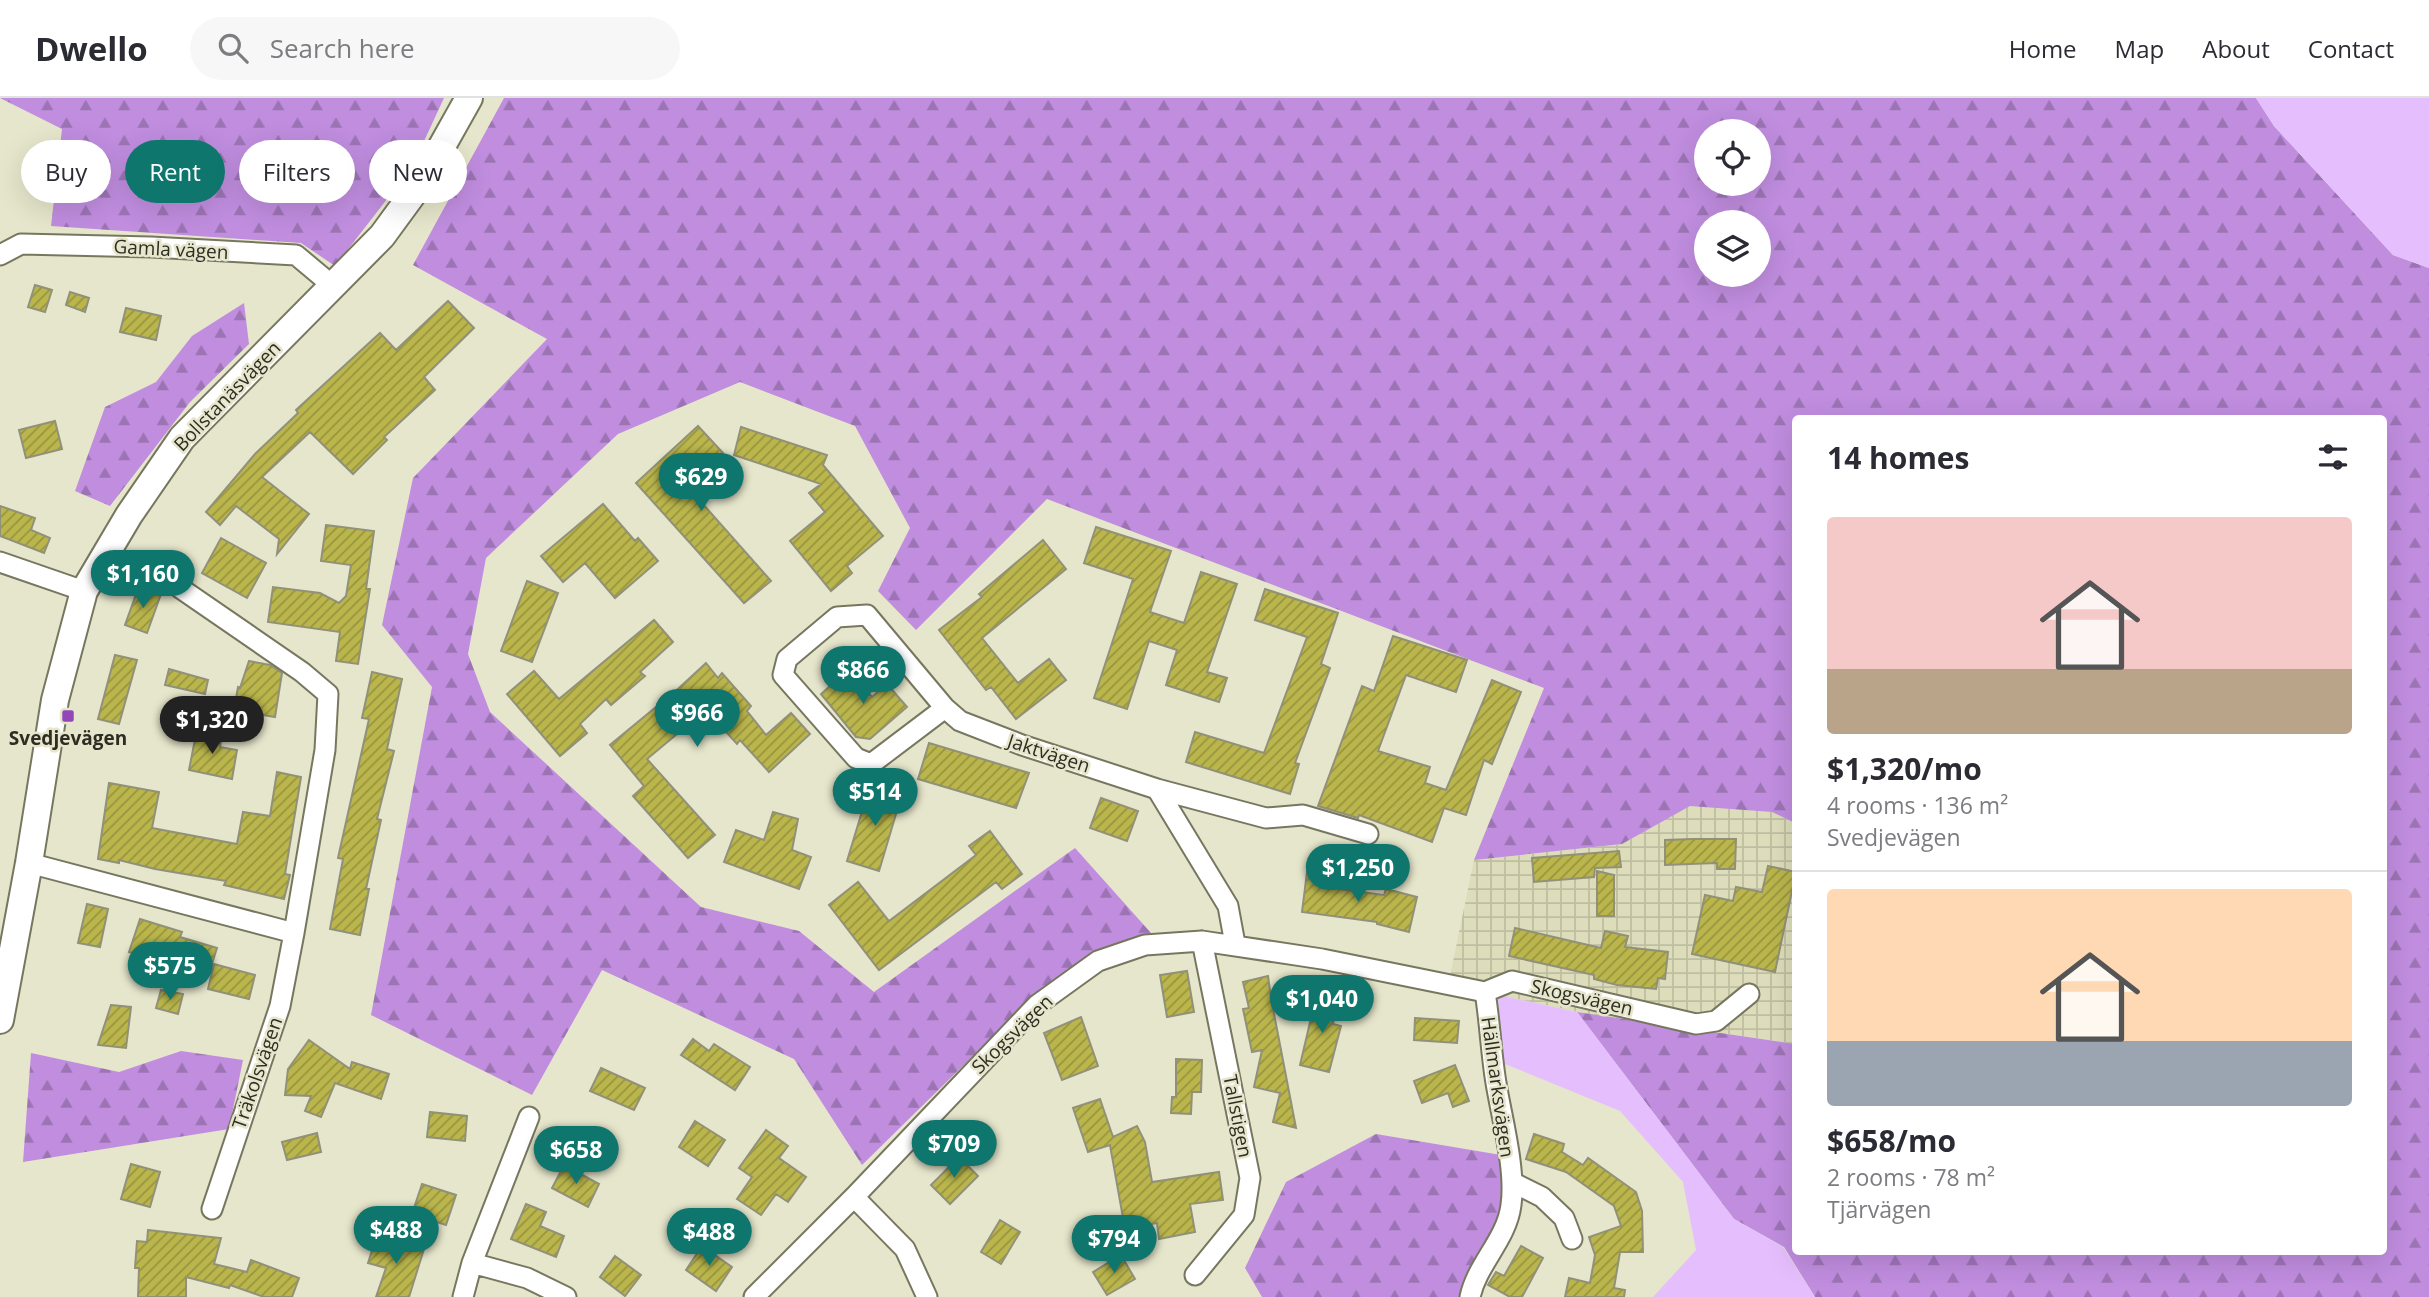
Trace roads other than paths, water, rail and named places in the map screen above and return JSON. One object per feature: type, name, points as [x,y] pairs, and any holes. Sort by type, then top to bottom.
[{"type":"street","name":"Bollstanäsvägen","points":[[0,1020],[55,700],[84,592],[129,515],[182,438],[382,236],[423,180],[469,98]]},
{"type":"street","points":[[0,242],[21,244]]},
{"type":"street","name":"Gamla vägen","points":[[0,255],[21,244],[151,247],[296,256],[333,286]]},
{"type":"street","points":[[0,562],[84,592]]},
{"type":"street","points":[[29,863],[295,933],[325,750],[328,694],[302,672],[180,588]]},
{"type":"street","name":"Jaktvägen","points":[[946,708],[870,764],[856,758],[783,675],[787,659],[837,617],[867,615],[960,721],[1022,746],[1157,789],[1266,818],[1303,815],[1368,834]]},
{"type":"street","points":[[1157,789],[1228,906],[1235,944]]},
{"type":"street","name":"Träkolsvägen","points":[[212,1209],[280,1006],[295,933]]},
{"type":"street","name":"Skogsvägen","points":[[754,1297],[854,1197],[1037,1005],[1098,961],[1144,945],[1202,941],[1235,944],[1485,992],[1512,981],[1696,1024],[1716,1021],[1749,995]]},
{"type":"street","name":"Tallstigen","points":[[1195,1275],[1244,1215],[1250,1178],[1202,941]]},
{"type":"street","name":"Hällmarksvägen","points":[[1470,1297],[1472,1288],[1497,1245],[1511,1207],[1512,1182],[1491,1051],[1485,992]]},
{"type":"street","points":[[463,1297],[472,1263],[529,1117]]},
{"type":"street","name":"Hällmarksvägen","points":[[1512,1182],[1550,1204],[1564,1218],[1572,1239]]},
{"type":"street","points":[[854,1197],[905,1249],[927,1297]]},
{"type":"street","points":[[472,1263],[527,1278],[566,1297]]},
{"type":"place","name":"Svedjevägen","points":[[68,716]]}]
